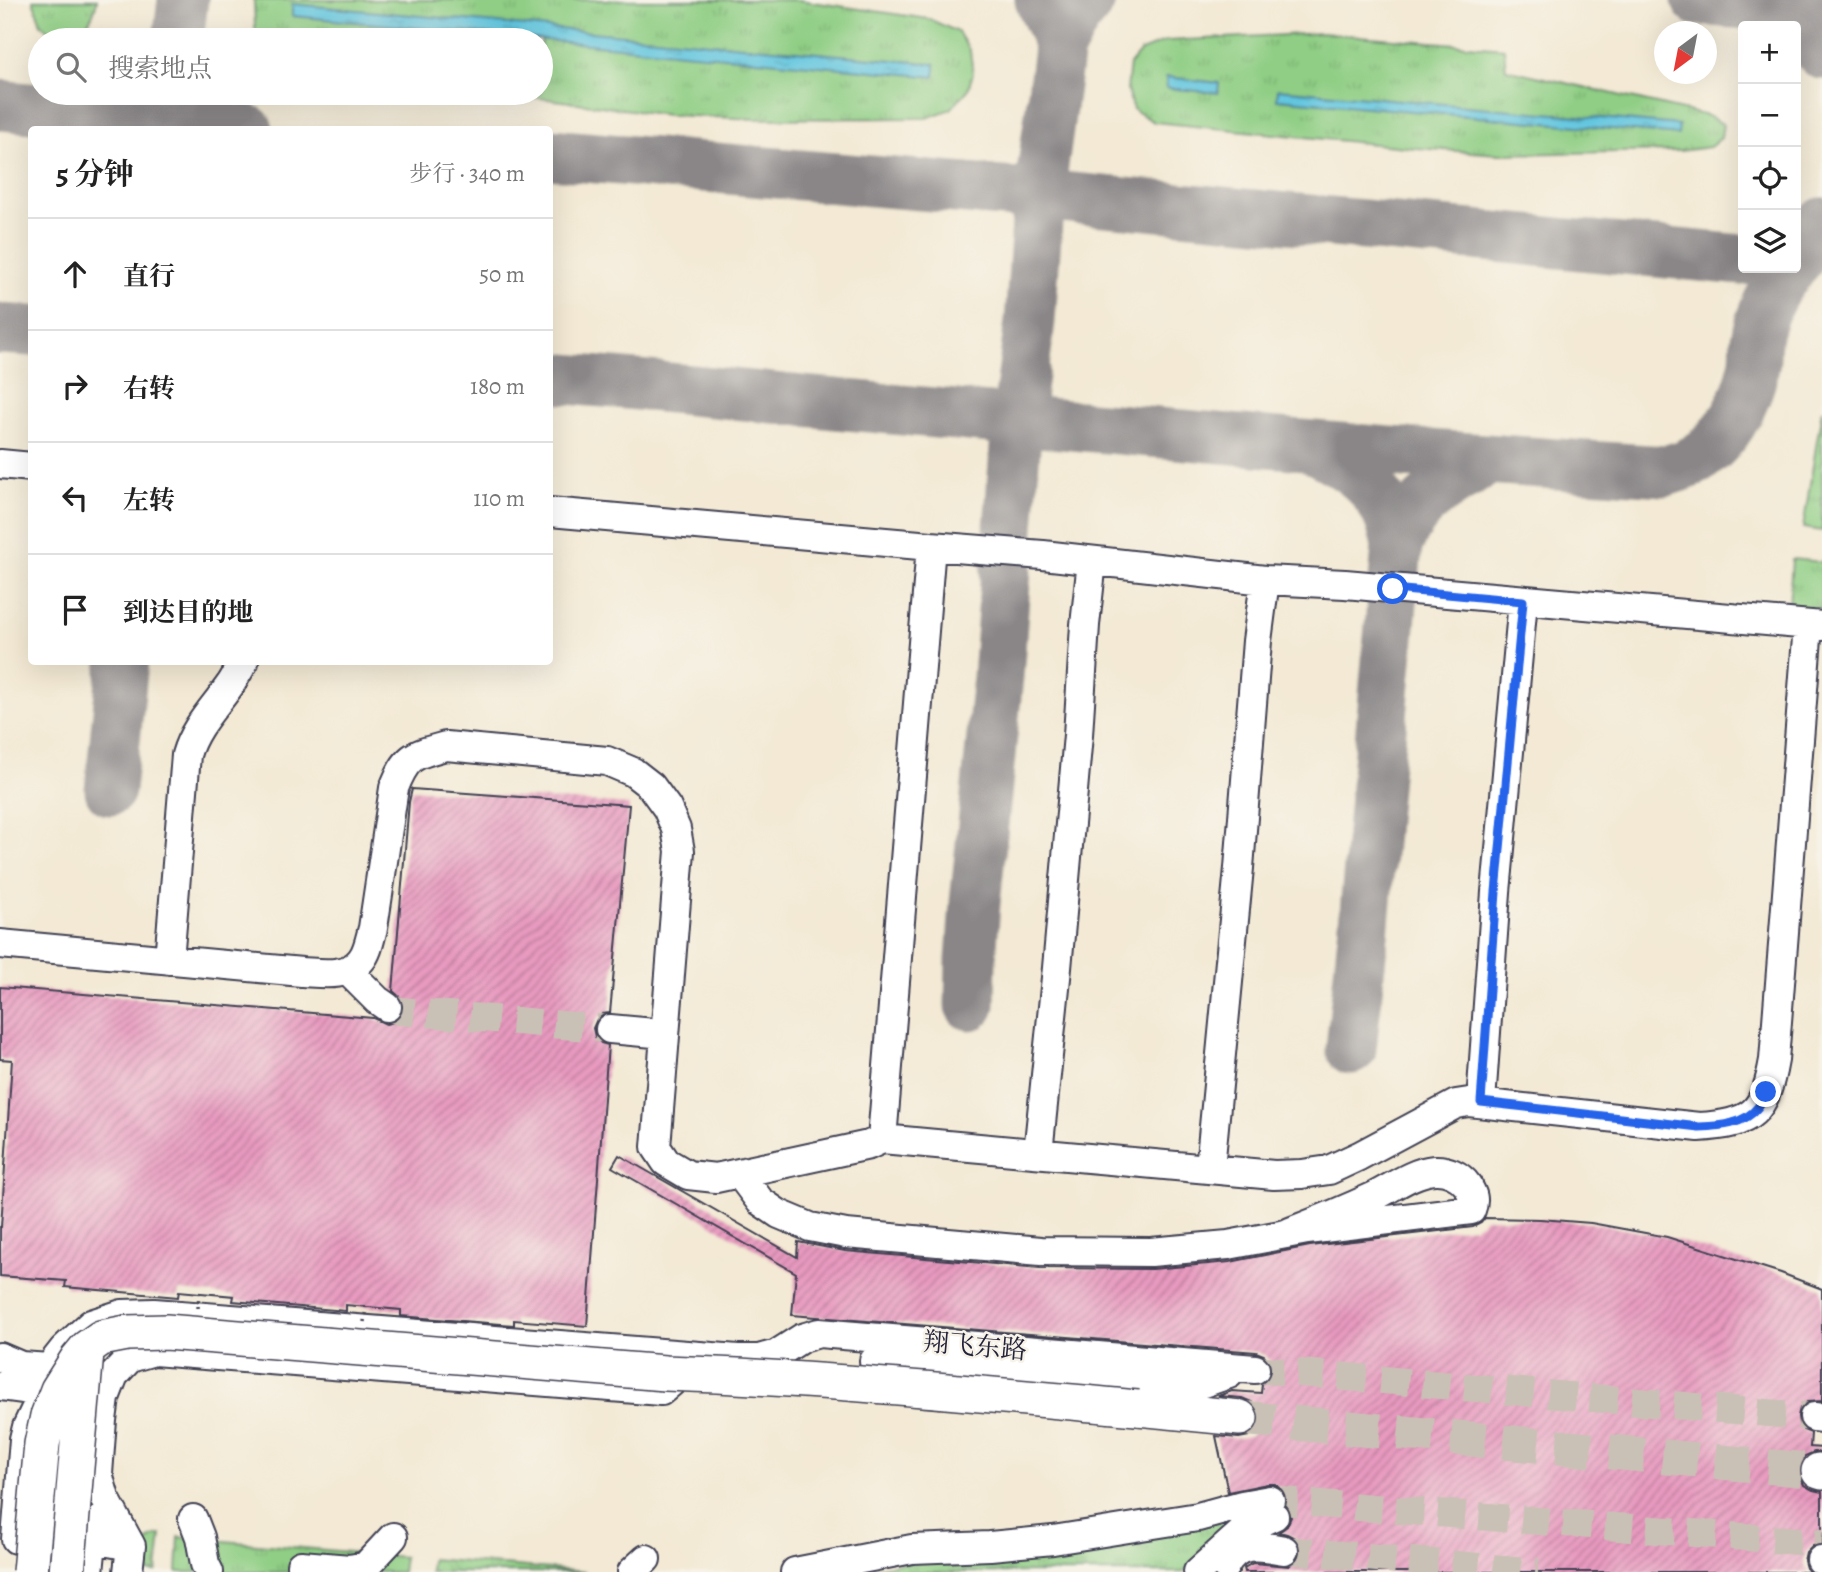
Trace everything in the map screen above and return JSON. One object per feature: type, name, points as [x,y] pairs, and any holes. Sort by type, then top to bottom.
[{"type":"main road","points":[[30,1572],[41,1444],[58,1390],[86,1348],[100,1338],[127,1333],[166,1332],[665,1373],[747,1375],[1240,1418]]},
{"type":"main road","points":[[67,1572],[86,1348]]},
{"type":"street","points":[[0,464],[28,467]]},
{"type":"street","points":[[0,944],[327,974],[348,971],[361,961],[370,938],[394,788],[401,769],[410,758],[446,746],[607,761],[633,772],[651,786],[667,808],[676,829],[680,851],[656,1147],[666,1162],[688,1175],[716,1178],[869,1145],[882,1139],[1275,1175],[1303,1174],[1329,1170],[1456,1104],[1481,1102],[1699,1127],[1744,1120],[1758,1108],[1766,1092],[1774,1060],[1815,626],[1345,584],[1265,580],[1043,555],[553,512]]},
{"type":"street","points":[[882,1139],[931,546]]},
{"type":"street","points":[[1038,1153],[1057,968],[1092,561]]},
{"type":"street","points":[[1210,1168],[1239,869],[1257,641],[1265,580]]},
{"type":"street","points":[[1481,1102],[1496,892],[1523,601]]},
{"type":"street","points":[[169,960],[186,755],[200,723],[231,684],[242,665]]},
{"type":"street","points":[[348,971],[387,1007]]},
{"type":"street","points":[[610,1029],[665,1034]]},
{"type":"street","points":[[739,1173],[760,1201],[779,1214],[810,1227],[846,1234],[1041,1251],[1151,1252],[1228,1245],[1290,1232],[1471,1210],[1473,1194],[1465,1181],[1452,1172],[1434,1170],[1412,1177],[1290,1232]]},
{"type":"street","name":"翔飞东路","points":[[13,1572],[24,1439],[46,1379],[64,1349],[91,1324],[122,1314],[154,1313],[759,1359],[777,1354],[802,1338],[819,1333],[1250,1369],[1203,1383],[1172,1386],[874,1361]]},
{"type":"street","points":[[115,1549],[98,1474],[105,1398],[114,1375],[130,1358],[154,1351],[661,1391],[702,1355]]},
{"type":"street","points":[[0,1357],[46,1379]]},
{"type":"street","points":[[0,1386],[22,1389],[46,1379]]},
{"type":"street","points":[[45,1572],[56,1433],[54,1419],[45,1402],[46,1379]]},
{"type":"street","points":[[98,1474],[113,1513],[115,1549],[108,1572]]},
{"type":"street","points":[[795,1572],[912,1549],[1054,1540],[1198,1517],[1242,1505],[1272,1508],[1198,1572]]},
{"type":"street","points":[[192,1519],[200,1537],[209,1572]]},
{"type":"street","points":[[17,1530],[48,1533],[115,1549]]},
{"type":"street","points":[[301,1565],[356,1570],[366,1566],[393,1537]]},
{"type":"street","points":[[1222,1572],[1230,1557],[1244,1548],[1257,1546],[1283,1562]]},
{"type":"street","points":[[89,1572],[115,1549]]},
{"type":"green space","points":[[33,0],[97,0],[93,15],[84,28],[45,28],[41,24]]},
{"type":"green space","points":[[254,0],[798,0],[929,19],[958,32],[970,51],[973,73],[968,90],[951,109],[927,118],[756,119],[668,115],[553,100],[553,28],[255,28]]},
{"type":"green space","points":[[1322,33],[1504,48],[1506,69],[1708,116],[1723,124],[1721,138],[1710,147],[1680,151],[1499,154],[1154,122],[1133,109],[1127,90],[1130,64],[1141,51],[1166,41]]},
{"type":"green space","points":[[1822,409],[1822,531],[1803,528]]},
{"type":"green space","points":[[1792,559],[1822,562],[1822,609],[1789,606]]},
{"type":"green space","points":[[1229,1521],[1232,1531],[1183,1572],[863,1570],[919,1560]]},
{"type":"green space","points":[[161,1535],[157,1572],[141,1572],[142,1554],[146,1544]]},
{"type":"green space","points":[[179,1537],[404,1557],[402,1572],[177,1572]]},
{"type":"green space","points":[[431,1559],[586,1572],[430,1572]]},
{"type":"water","points":[[292,4],[549,28],[418,28],[292,16]]},
{"type":"water","points":[[553,28],[935,64],[935,77],[553,41]]},
{"type":"water","points":[[1166,77],[1219,83],[1218,93],[1166,88]]},
{"type":"water","points":[[1278,89],[1679,125],[1678,135],[1277,99]]},
{"type":"building","points":[[412,789],[629,805],[610,1013],[602,1014],[593,1028],[595,1037],[608,1045],[587,1326],[514,1320],[514,1325],[424,1318],[401,1316],[401,1310],[346,1305],[346,1311],[233,1301],[234,1296],[179,1291],[178,1297],[65,1287],[66,1281],[0,1276],[0,1227],[12,1060],[0,1059],[0,987],[373,1018],[386,1024],[395,1022],[404,1008],[402,999],[393,991]]},
{"type":"building","points":[[619,1155],[797,1257],[798,1242],[845,1251],[1040,1268],[1152,1269],[1230,1262],[1310,1246],[1473,1227],[1485,1218],[1591,1223],[1667,1237],[1781,1273],[1822,1289],[1822,1401],[1807,1402],[1800,1408],[1798,1416],[1803,1430],[1811,1433],[1810,1447],[1822,1448],[1822,1452],[1805,1456],[1799,1474],[1804,1485],[1822,1492],[1822,1543],[1813,1545],[1806,1552],[1804,1561],[1810,1572],[1245,1572],[1244,1568],[1253,1563],[1289,1566],[1297,1560],[1300,1552],[1300,1545],[1295,1538],[1279,1532],[1287,1526],[1291,1517],[1282,1489],[1275,1484],[1267,1484],[1228,1492],[1216,1436],[1239,1438],[1249,1436],[1257,1429],[1260,1421],[1259,1410],[1252,1402],[1242,1398],[1218,1396],[1232,1391],[1261,1393],[1262,1384],[1271,1371],[1270,1361],[1264,1355],[1256,1352],[792,1315],[796,1273],[612,1167]]},
{"type":"taxiway","points":[[180,28],[183,0]]},
{"type":"taxiway","points":[[970,1005],[975,903],[998,677],[1017,421],[1030,321],[1039,195],[1059,49],[1040,0]]},
{"type":"taxiway","points":[[1059,49],[1075,18],[1090,0]]},
{"type":"taxiway","points":[[1697,0],[1822,10]]},
{"type":"taxiway","points":[[1801,35],[1822,54]]},
{"type":"taxiway","points":[[0,105],[208,126]]},
{"type":"taxiway","points":[[553,154],[1039,195],[1738,260]]},
{"type":"taxiway","points":[[1801,256],[1817,236],[1822,223]]},
{"type":"taxiway","points":[[553,378],[1268,442],[1666,471],[1700,457],[1712,447],[1731,423],[1751,380],[1761,320],[1774,292],[1787,273]]},
{"type":"taxiway","points":[[0,329],[28,331]]},
{"type":"taxiway","points":[[1313,448],[1344,465],[1369,485],[1387,511],[1397,546],[1351,1049]]},
{"type":"taxiway","points":[[1397,546],[1404,529],[1423,505],[1487,460]]},
{"type":"taxiway","points":[[110,790],[123,665]]},
{"type":"tunnel","points":[[387,1007],[400,1011],[610,1029]]},
{"type":"tunnel","points":[[1255,1369],[1814,1417]]},
{"type":"tunnel","points":[[1240,1418],[1819,1471]]},
{"type":"tunnel","points":[[1270,1500],[1822,1543]]},
{"type":"tunnel","points":[[1284,1550],[1538,1572]]},
{"type":"route","points":[[1393,589],[1523,601],[1496,892],[1481,1102],[1699,1127],[1744,1120],[1758,1108],[1766,1092]]}]
